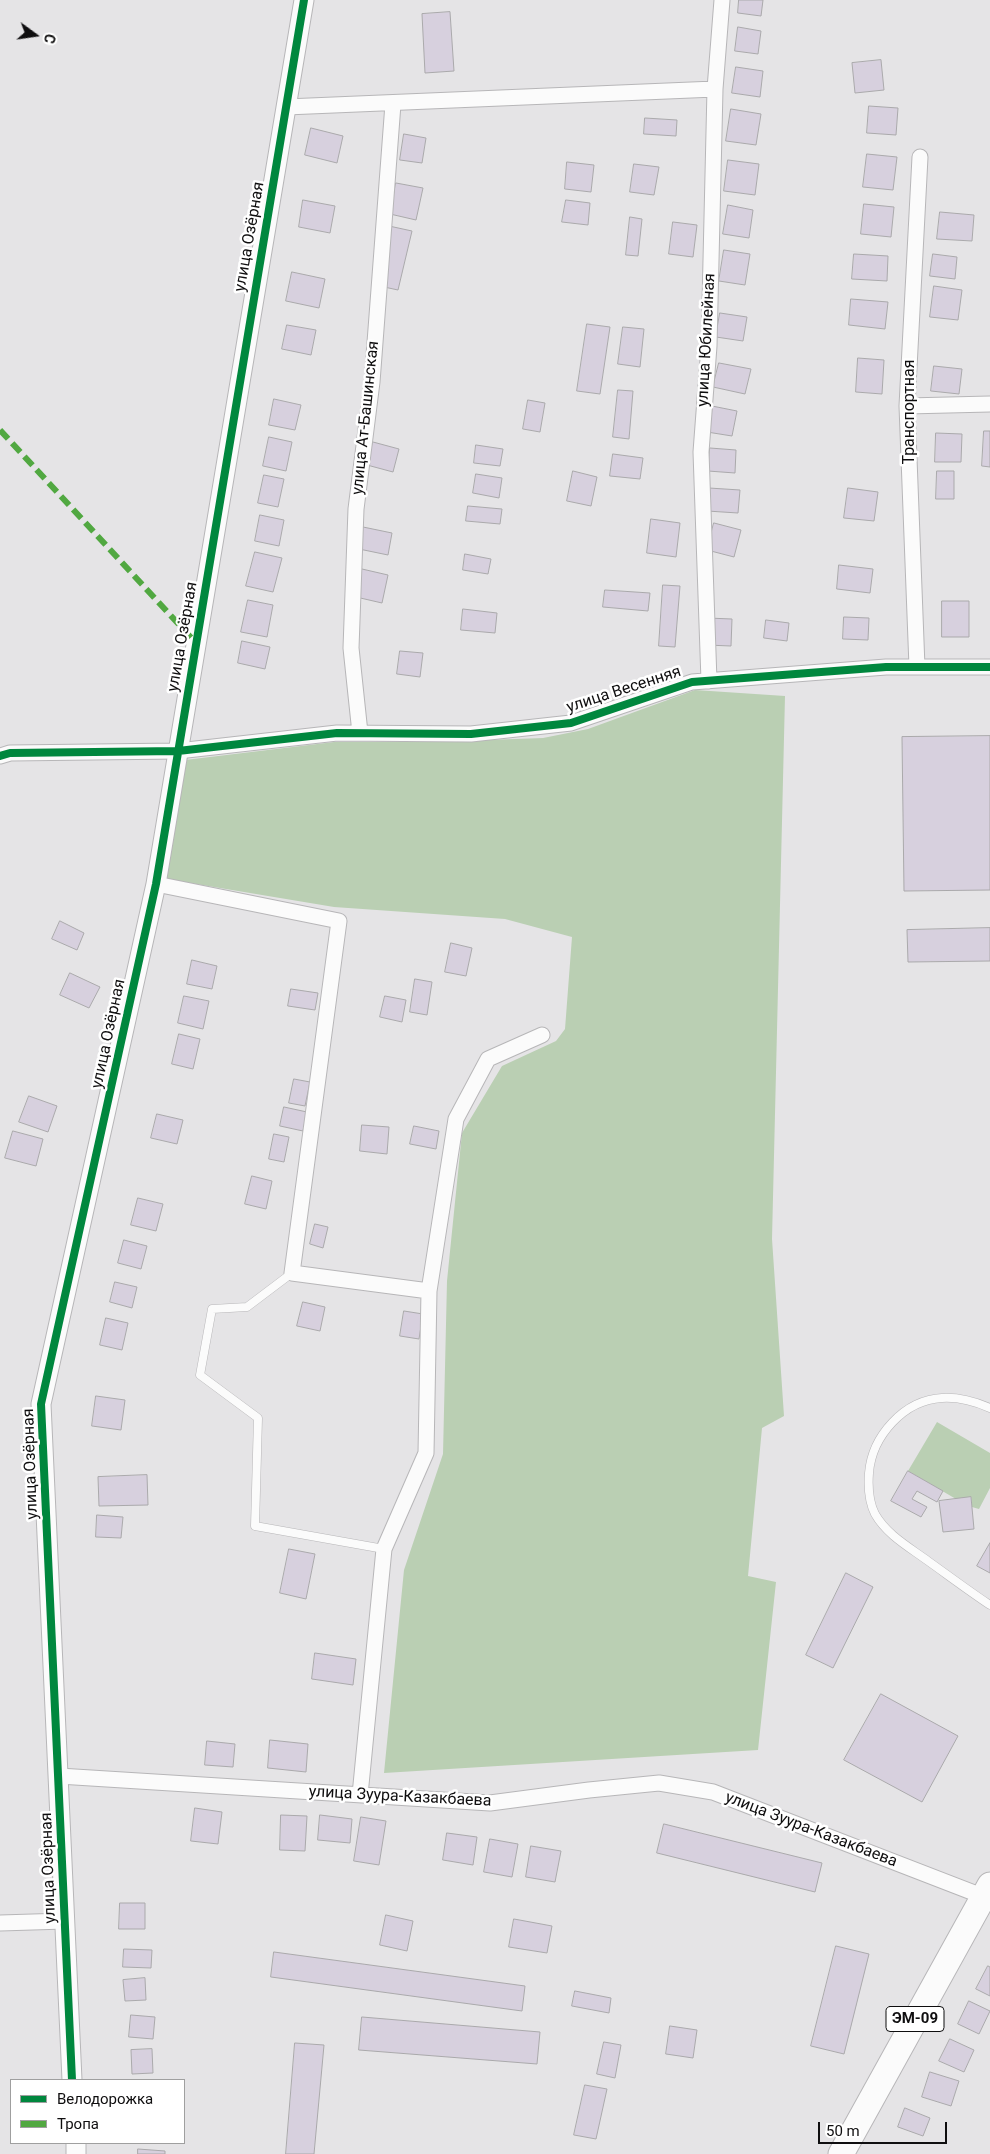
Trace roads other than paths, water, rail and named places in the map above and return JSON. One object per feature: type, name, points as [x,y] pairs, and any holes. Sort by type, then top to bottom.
[{"type":"highway","name":"ЭМ-09","points":[[840,2154],[988,1894]]},
{"type":"street","name":"улица Озёрная","points":[[72,2079],[41,1404],[156,884],[304,0]]},
{"type":"street","name":"улица Юбилейная","points":[[709,680],[701,452],[709,346],[716,90],[722,0]]},
{"type":"street","points":[[286,107],[716,90]]},
{"type":"street","name":"улица Ат-Башинская","points":[[360,733],[352,648],[356,509],[372,382],[393,104]]},
{"type":"street","name":"Транспортная","points":[[917,667],[907,406],[920,157]]},
{"type":"street","points":[[907,406],[990,404]]},
{"type":"street","name":"улица Весенняя","points":[[0,756],[10,753],[178,751],[337,733],[471,734],[571,723],[692,682],[886,668],[990,667]]},
{"type":"street","points":[[156,884],[340,921],[292,1273],[429,1291]]},
{"type":"street","points":[[360,1795],[384,1549],[426,1453],[429,1291],[456,1119],[488,1059],[542,1035]]},
{"type":"street","name":"улица Зуура-Казакбаева","points":[[59,1776],[490,1803],[658,1783],[714,1792],[988,1894]]},
{"type":"street","points":[[0,1923],[65,1921]]},
{"type":"lane","points":[[292,1273],[247,1307],[212,1309],[200,1375],[258,1418],[255,1526],[384,1549]]},
{"type":"lane","points":[[990,1408],[974,1401],[942,1398],[917,1404],[896,1418],[880,1438],[870,1462],[868,1487],[874,1512],[890,1533],[990,1605]]}]
